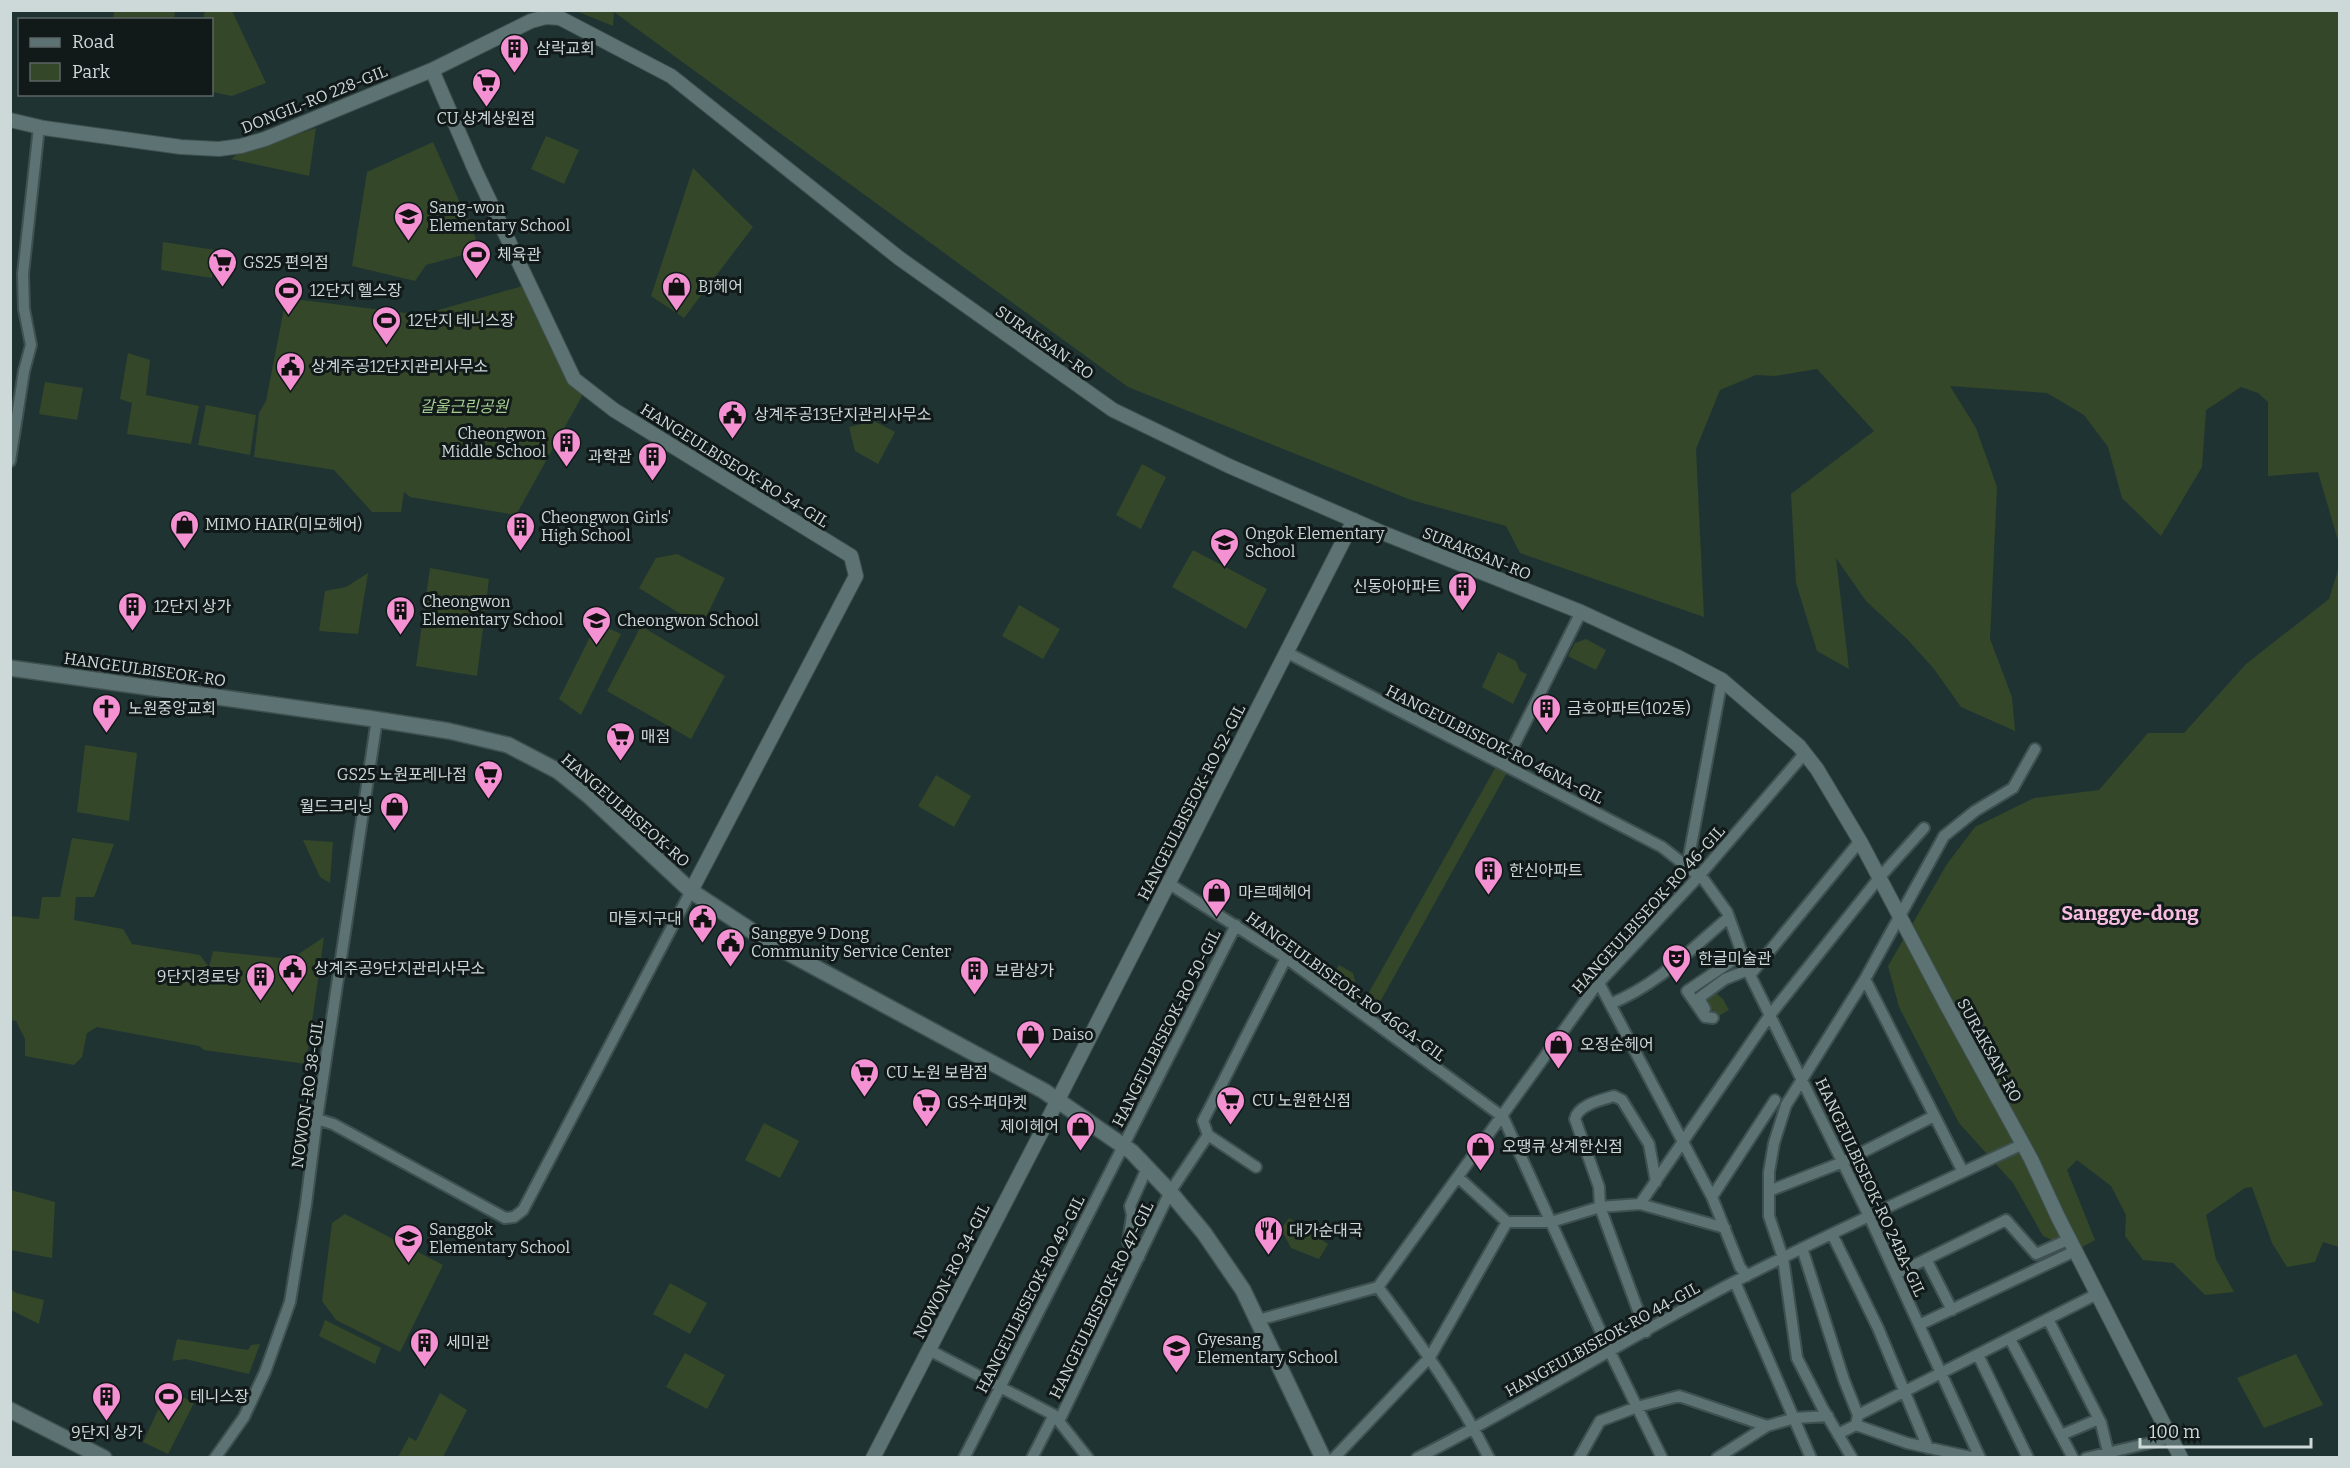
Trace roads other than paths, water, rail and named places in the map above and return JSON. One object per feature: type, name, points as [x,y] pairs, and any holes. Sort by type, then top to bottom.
[{"type":"main road","name":"HANGEULBISEOK-RO","points":[[10,668],[377,719],[490,740],[533,756],[558,771],[589,796],[691,891],[770,943],[1058,1100],[1122,1145],[1170,1192],[1215,1248],[1243,1290],[1323,1458]]},
{"type":"main road","points":[[10,1410],[104,1458]]},
{"type":"street","name":"DONGIL-RO 228-GIL","points":[[10,120],[39,127],[181,147],[219,149],[241,146],[265,139],[432,70],[545,14]]},
{"type":"street","name":"SURAKSAN-RO","points":[[545,14],[560,18],[671,76],[899,258],[1113,410],[1229,466],[1354,520],[1581,612],[1678,657],[1722,680],[1805,753],[1860,841],[2023,1144],[2181,1458]]},
{"type":"street","name":"HANGEULBISEOK-RO 54-GIL","points":[[432,70],[475,170],[574,379],[614,410],[851,556],[856,576],[691,891]]},
{"type":"street","points":[[10,461],[22,378],[31,345],[24,309],[23,274],[39,127]]},
{"type":"street","name":"HANGEULBISEOK-RO 52-GIL","points":[[1058,1100],[1354,520]]},
{"type":"street","points":[[1504,765],[1581,612]]},
{"type":"street","name":"HANGEULBISEOK-RO 46NA-GIL","points":[[1286,652],[1662,848],[1699,876]]},
{"type":"street","points":[[1687,867],[1722,680]]},
{"type":"street","name":"NOWON-RO 38-GIL","points":[[215,1458],[244,1417],[265,1372],[290,1302],[377,719]]},
{"type":"street","points":[[1852,1458],[1797,1358],[1783,1258],[1769,1216],[1769,1172],[1774,1143],[1786,1105],[1865,979],[1944,836],[1975,811],[2013,788],[2035,749]]},
{"type":"street","name":"HANGEULBISEOK-RO 46-GIL","points":[[1378,1287],[1599,983],[1699,876],[1805,753]]},
{"type":"street","points":[[1640,1204],[1770,1015],[1879,878],[1924,828]]},
{"type":"street","points":[[1742,954],[1687,991],[1705,1017],[1713,1018],[1702,1006],[1699,998],[1725,979],[1749,972],[1860,841]]},
{"type":"street","name":"HANGEULBISEOK-RO 24BA-GIL","points":[[1699,876],[1727,912],[1749,972],[1869,1216],[1980,1458]]},
{"type":"street","name":"HANGEULBISEOK-RO 46GA-GIL","points":[[1168,883],[1286,958],[1503,1117]]},
{"type":"street","points":[[317,1119],[333,1124],[505,1218],[514,1217],[523,1210],[691,891]]},
{"type":"street","points":[[1610,1004],[1647,986],[1678,963],[1729,917]]},
{"type":"street","name":"HANGEULBISEOK-RO 50-GIL","points":[[1122,1145],[1236,925]]},
{"type":"street","points":[[1256,1167],[1208,1135],[1203,1121],[1286,958]]},
{"type":"street","points":[[1865,979],[1963,1172]]},
{"type":"street","points":[[1599,983],[1712,1197],[1740,1267],[1747,1276]]},
{"type":"street","points":[[1646,1332],[1600,1207],[1599,1187],[1575,1119],[1577,1112],[1614,1096],[1622,1100],[1643,1134],[1652,1154],[1656,1182]]},
{"type":"street","name":"NOWON-RO 34-GIL","points":[[873,1458],[1058,1100]]},
{"type":"street","points":[[1712,1197],[1775,1100]]},
{"type":"street","points":[[1769,1191],[1843,1162],[1934,1116]]},
{"type":"street","points":[[1503,1117],[1610,1352],[1662,1458]]},
{"type":"street","name":"HANGEULBISEOK-RO 47-GIL","points":[[1032,1458],[1056,1418],[1170,1192],[1208,1135]]},
{"type":"street","name":"HANGEULBISEOK-RO 44-GIL","points":[[1417,1458],[1474,1429],[1735,1282],[2023,1144]]},
{"type":"street","name":"HANGEULBISEOK-RO 49-GIL","points":[[964,1458],[1122,1145]]},
{"type":"street","points":[[1138,1257],[1128,1242],[1132,1215],[1130,1206],[1147,1168]]},
{"type":"street","points":[[1459,1178],[1507,1222],[1551,1222],[1600,1207],[1640,1204],[1725,1228]]},
{"type":"street","points":[[1896,1274],[2006,1220],[2036,1254],[2072,1245]]},
{"type":"street","points":[[1334,1458],[1431,1357],[1507,1222]]},
{"type":"street","points":[[1832,1234],[1878,1328],[1928,1448]]},
{"type":"street","points":[[1919,1325],[1952,1310],[2072,1245]]},
{"type":"street","points":[[1802,1248],[1857,1420]]},
{"type":"street","points":[[1926,1259],[1952,1310]]},
{"type":"street","points":[[1735,1282],[1811,1458]]},
{"type":"street","points":[[1258,1320],[1378,1287],[1431,1357],[1489,1458]]},
{"type":"street","points":[[1838,1434],[1857,1420],[1906,1392],[2097,1294]]},
{"type":"street","points":[[2048,1319],[2099,1419],[2108,1452]]},
{"type":"street","points":[[2010,1339],[2073,1458]]},
{"type":"street","points":[[929,1350],[1056,1418],[1088,1458]]},
{"type":"street","points":[[1978,1355],[2028,1458]]},
{"type":"street","points":[[1579,1458],[1600,1421],[1637,1407],[1679,1396],[1767,1426]]},
{"type":"street","points":[[1717,1458],[1767,1426],[1795,1418],[1828,1416]]},
{"type":"street","points":[[2061,1435],[2099,1419]]},
{"type":"street","points":[[1857,1420],[1928,1448],[1975,1458]]},
{"type":"street","points":[[2086,1458],[2108,1452],[2122,1454],[2171,1438]]},
{"type":"place","name":"삼락교회","points":[[515,74]]},
{"type":"place","name":"CU 상계상원점","points":[[486,108]]},
{"type":"place","name":"Sang-won Elementary School","points":[[408,242]]},
{"type":"place","name":"체육관","points":[[476,280]]},
{"type":"place","name":"GS25 편의점","points":[[222,288]]},
{"type":"place","name":"BJ헤어","points":[[677,312]]},
{"type":"place","name":"12단지 헬스장","points":[[289,316]]},
{"type":"place","name":"12단지 테니스장","points":[[387,346]]},
{"type":"place","name":"상계주공12단지관리사무소","points":[[290,392]]},
{"type":"place","name":"상계주공13단지관리사무소","points":[[733,440]]},
{"type":"place","name":"Cheongwon Middle School","points":[[567,468]]},
{"type":"place","name":"과학관","points":[[653,482]]},
{"type":"place","name":"MIMO HAIR(미모헤어)","points":[[184,550]]},
{"type":"place","name":"Cheongwon Girls' High School","points":[[520,552]]},
{"type":"place","name":"Ongok Elementary School","points":[[1224,568]]},
{"type":"place","name":"신동아아파트","points":[[1462,612]]},
{"type":"place","name":"12단지 상가","points":[[133,632]]},
{"type":"place","name":"Cheongwon Elementary School","points":[[401,636]]},
{"type":"place","name":"Cheongwon School","points":[[596,646]]},
{"type":"place","name":"노원중앙교회","points":[[107,734]]},
{"type":"place","name":"금호아파트(102동)","points":[[1546,734]]},
{"type":"place","name":"매점","points":[[620,762]]},
{"type":"place","name":"GS25 노원포레나점","points":[[488,800]]},
{"type":"place","name":"월드크리닝","points":[[394,832]]},
{"type":"place","name":"한신아파트","points":[[1488,896]]},
{"type":"place","name":"마르떼헤어","points":[[1217,918]]},
{"type":"place","name":"마들지구대","points":[[703,944]]},
{"type":"place","name":"Sanggye 9 Dong Community Service Center","points":[[730,968]]},
{"type":"place","name":"한글미술관","points":[[1677,984]]},
{"type":"place","name":"상계주공9단지관리사무소","points":[[293,994]]},
{"type":"place","name":"보람상가","points":[[974,996]]},
{"type":"place","name":"9단지경로당","points":[[261,1002]]},
{"type":"place","name":"Daiso","points":[[1031,1060]]},
{"type":"place","name":"오정순헤어","points":[[1559,1070]]},
{"type":"place","name":"CU 노원 보람점","points":[[865,1098]]},
{"type":"place","name":"CU 노원한신점","points":[[1231,1126]]},
{"type":"place","name":"GS수퍼마켓","points":[[926,1128]]},
{"type":"place","name":"제이헤어","points":[[1080,1152]]},
{"type":"place","name":"오땡큐 상계한신점","points":[[1481,1172]]},
{"type":"place","name":"대가순대국","points":[[1268,1256]]},
{"type":"place","name":"Sanggok Elementary School","points":[[408,1264]]},
{"type":"place","name":"세미관","points":[[425,1368]]},
{"type":"place","name":"Gyesang Elementary School","points":[[1176,1374]]},
{"type":"place","name":"9단지 상가","points":[[107,1422]]},
{"type":"place","name":"테니스장","points":[[169,1422]]},
{"type":"district","name":"Sanggye-dong","points":[[2130,913]]},
{"type":"park label","name":"갈울근린공원","points":[[464,406]]}]
